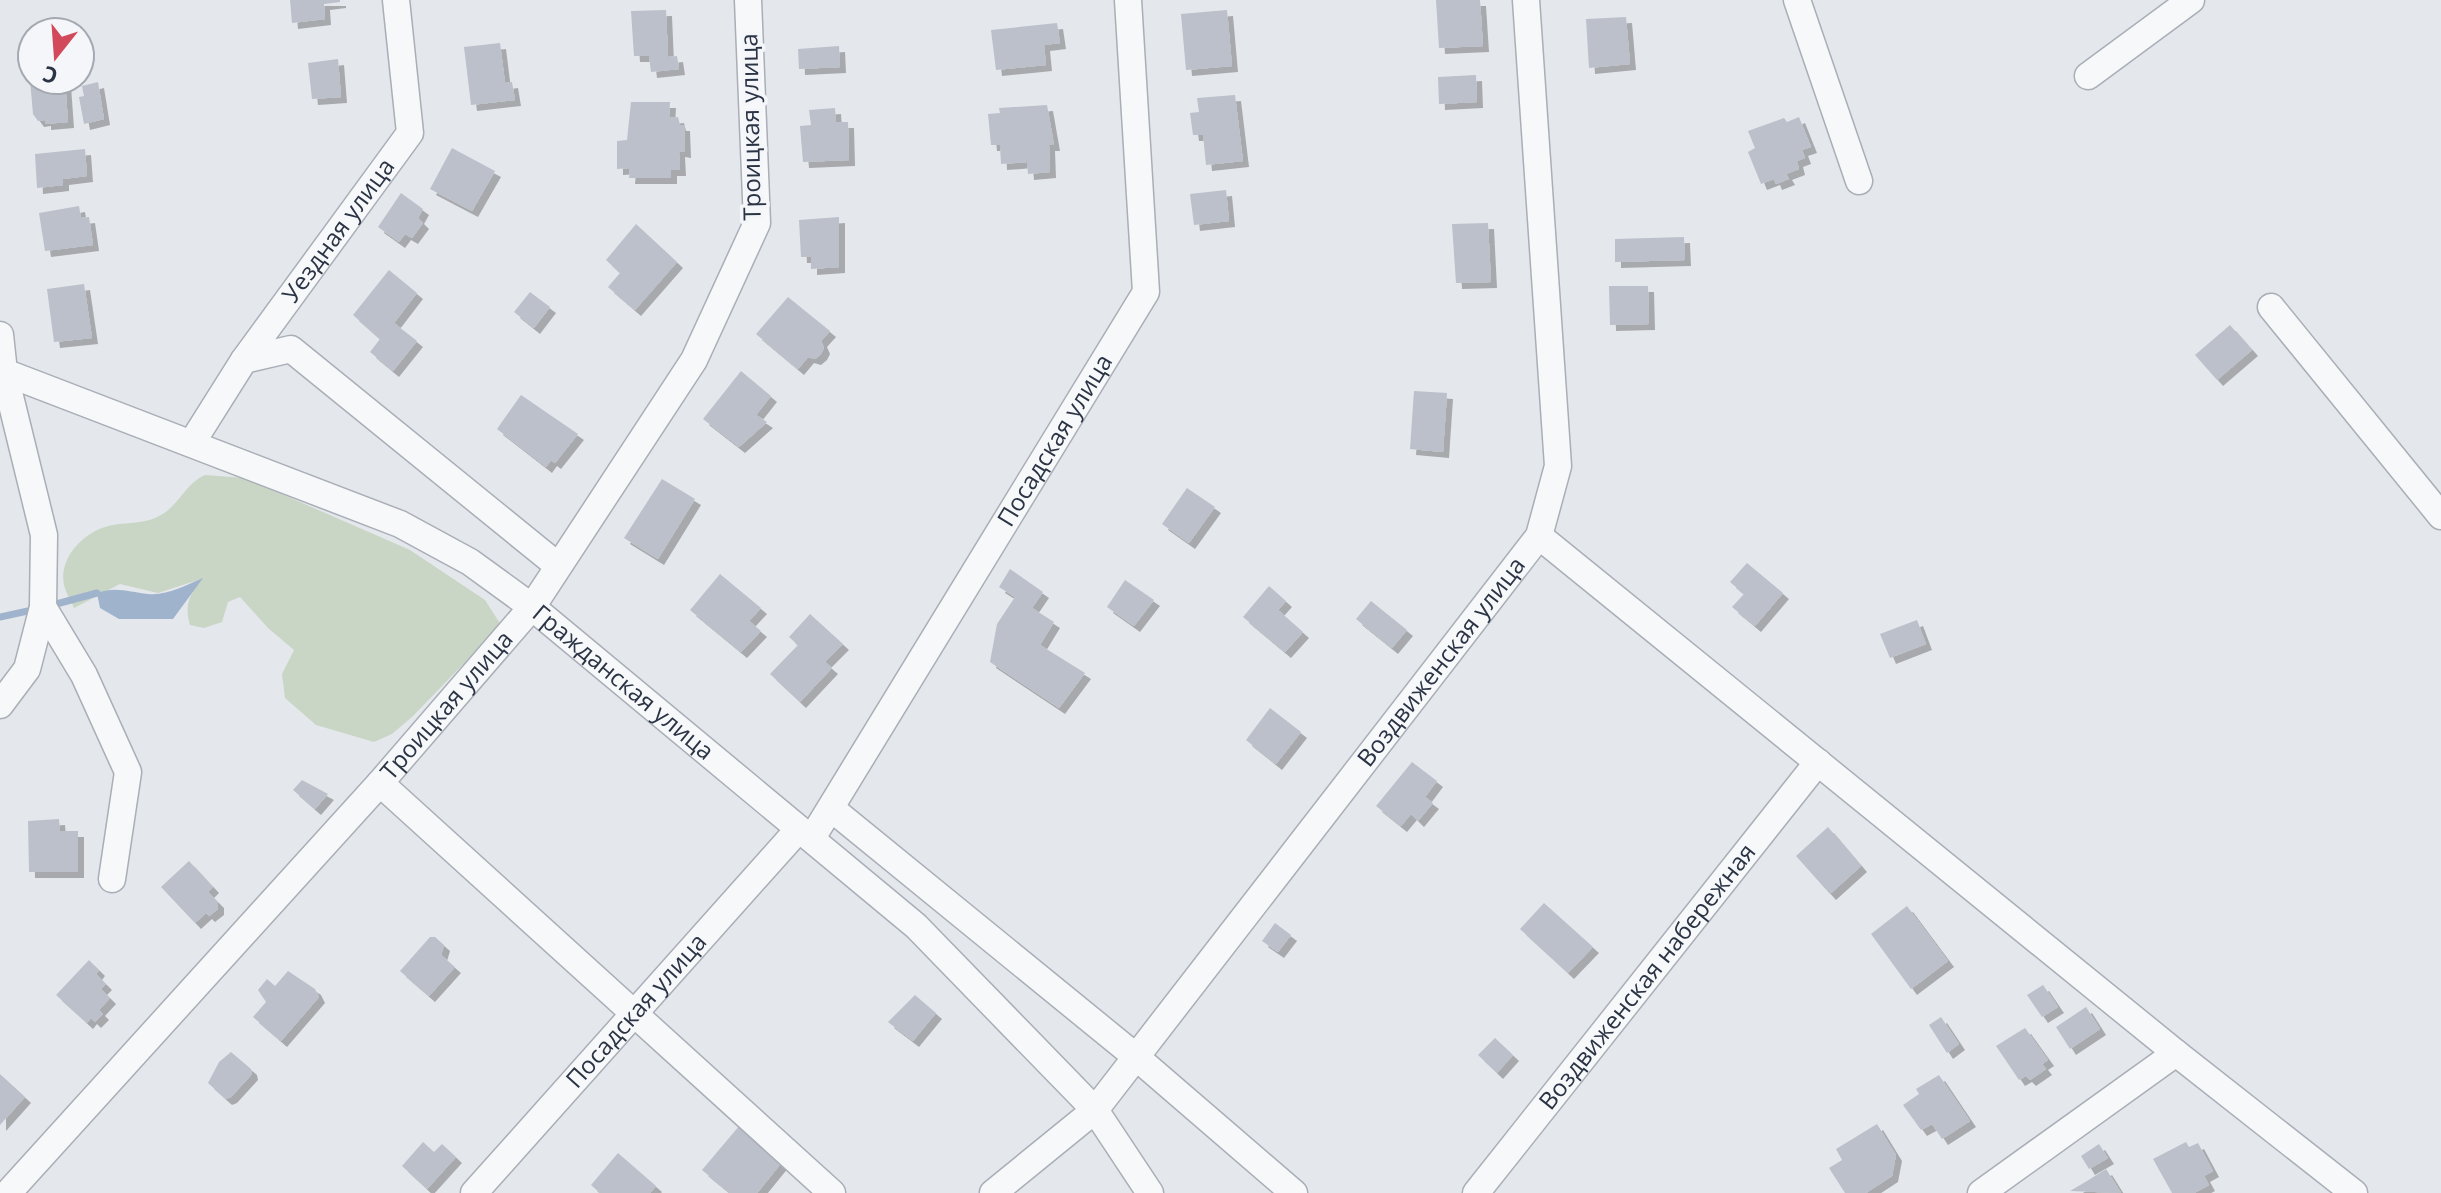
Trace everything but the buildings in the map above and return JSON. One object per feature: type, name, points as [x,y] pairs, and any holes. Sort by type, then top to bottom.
[{"type":"street","name":"Уездная улица","points":[[193,441],[244,360],[410,133],[396,0]]},
{"type":"street","name":"Троицкая улица","points":[[8,1193],[380,783],[532,607],[694,360],[757,223],[748,0]]},
{"type":"street","name":"Посадская улица","points":[[474,1193],[636,1012],[832,809],[1146,292],[1128,0]]},
{"type":"street","name":"Воздвиженская улица","points":[[993,1193],[1095,1110],[1539,536],[1558,466],[1526,0]]},
{"type":"street","points":[[1797,0],[1859,181]]},
{"type":"street","points":[[2088,76],[2191,0]]},
{"type":"street","points":[[2271,307],[2441,516]]},
{"type":"street","points":[[0,335],[2,372],[44,535],[43,607],[27,669],[0,705]]},
{"type":"street","points":[[244,360],[291,349],[557,565]]},
{"type":"street","name":"Гражданская улица","points":[[2,372],[193,441],[400,524],[470,562],[532,607],[916,926],[1095,1110],[1150,1193]]},
{"type":"street","points":[[1539,536],[2176,1053],[2354,1193]]},
{"type":"street","points":[[43,607],[84,675],[128,772],[112,879]]},
{"type":"street","name":"Воздвиженская набережная","points":[[1476,1193],[1818,762]]},
{"type":"street","points":[[380,783],[832,1193]]},
{"type":"street","points":[[832,809],[1135,1056],[1294,1193]]},
{"type":"street","points":[[1981,1193],[2176,1053]]},
{"type":"green space","points":[[205,475],[245,478],[410,550],[485,600],[501,625],[413,716],[392,734],[374,742],[316,725],[285,698],[282,674],[294,650],[268,628],[240,597],[228,602],[222,622],[204,628],[190,625],[189,600],[201,579],[158,593],[120,584],[74,608],[65,588],[63,574],[76,546],[103,528],[161,515]]},
{"type":"water","points":[[203,578],[173,619],[119,619],[100,608],[97,593],[116,590],[162,593]]},
{"type":"waterway","points":[[49,606],[97,593]]},
{"type":"waterway","points":[[0,617],[37,609]]}]
